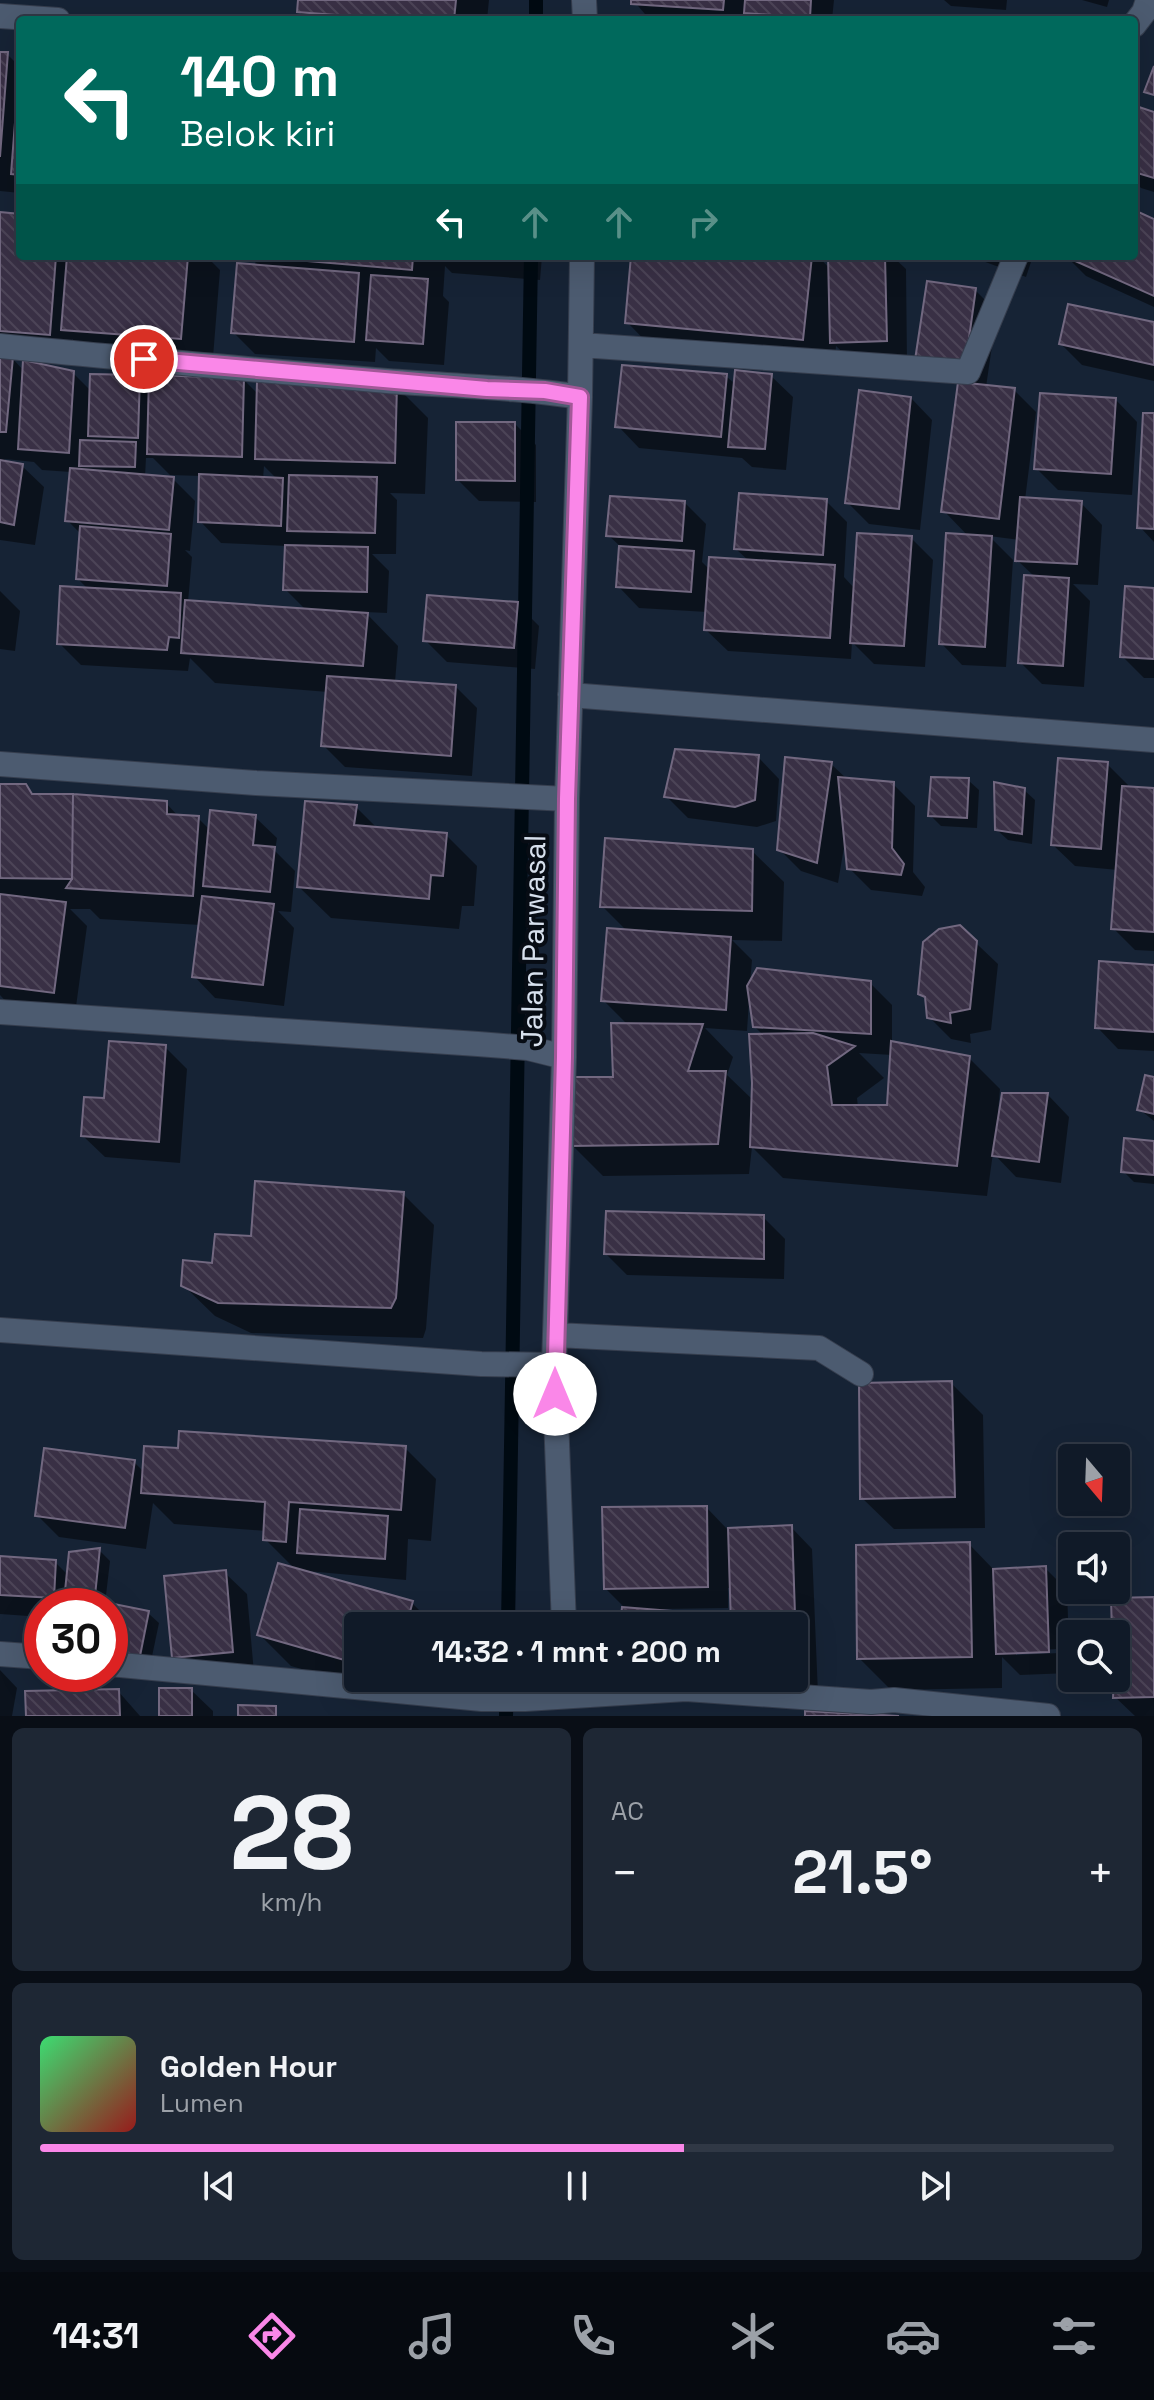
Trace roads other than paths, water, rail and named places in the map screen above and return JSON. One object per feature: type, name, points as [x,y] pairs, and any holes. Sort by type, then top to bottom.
[{"type":"street","name":"Jalan Parwasal","points":[[563,1612],[548,1364],[556,1335],[582,260]]},
{"type":"street","points":[[581,345],[968,372],[1014,260]]},
{"type":"street","points":[[0,346],[487,389],[545,391],[580,397]]},
{"type":"street","points":[[570,695],[1154,740]]},
{"type":"street","points":[[0,764],[256,783],[567,799]]},
{"type":"street","points":[[0,1012],[478,1044],[528,1048],[564,1057]]},
{"type":"street","points":[[0,1330],[481,1364],[548,1364]]},
{"type":"street","points":[[556,1335],[819,1348],[861,1374]]},
{"type":"street","points":[[0,1654],[24,1656]]},
{"type":"street","points":[[128,1666],[482,1699],[686,1689],[871,1702],[894,1700],[1048,1716]]},
{"type":"waterway","points":[[536,0],[536,16]]},
{"type":"waterway","points":[[508,1612],[531,260]]},
{"type":"waterway","points":[[506,1716],[507,1692]]}]
